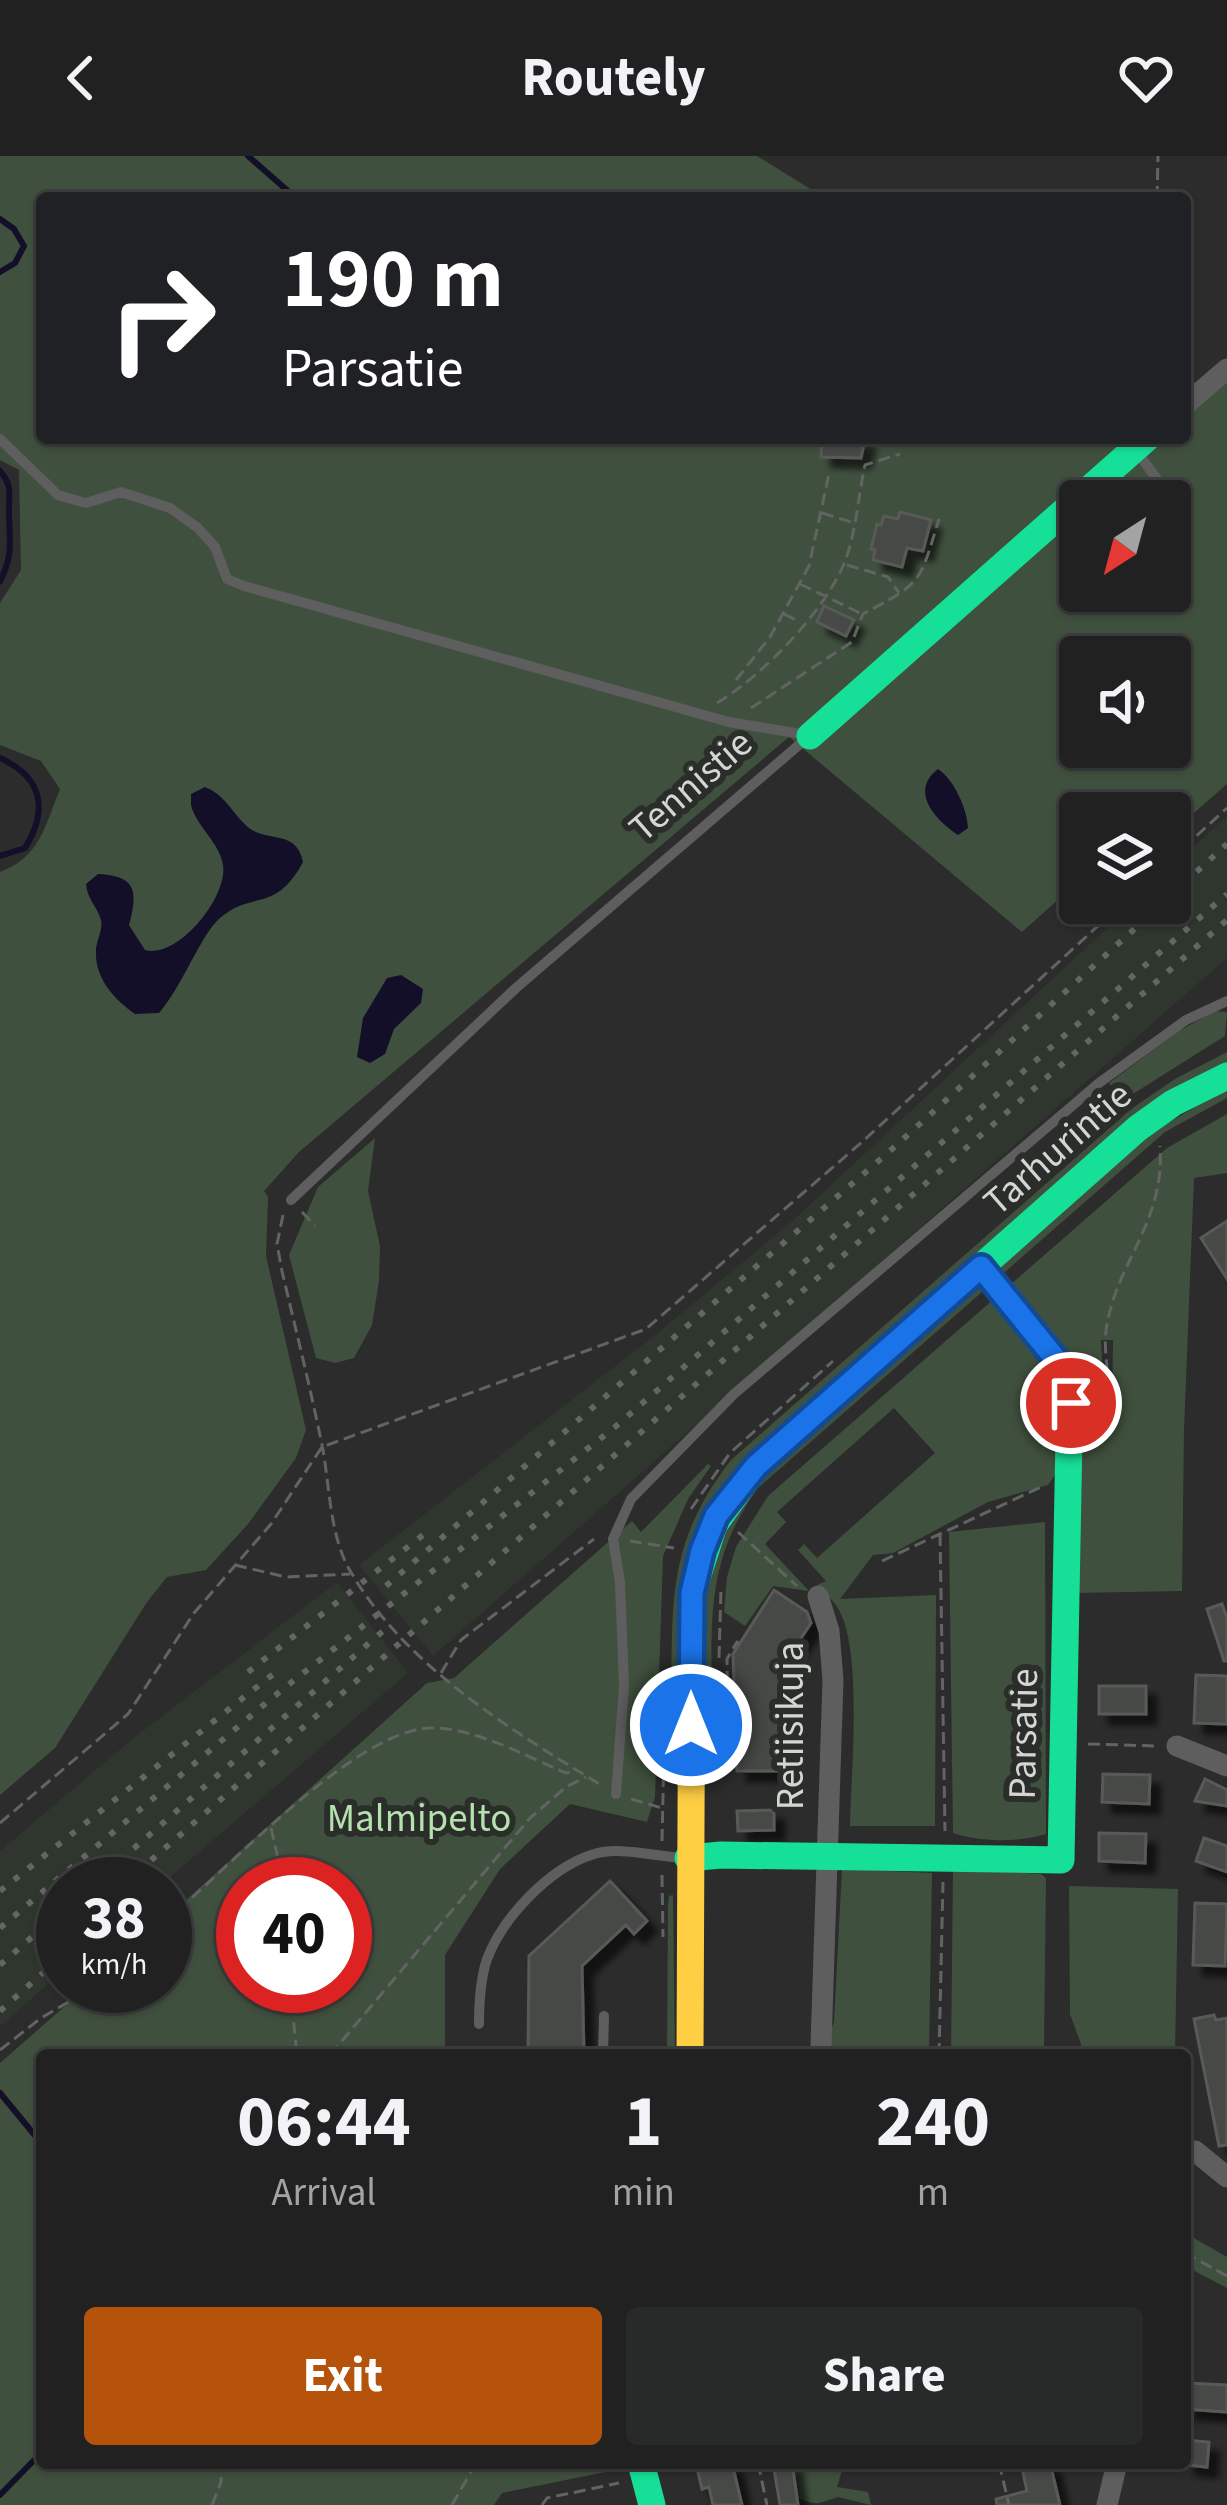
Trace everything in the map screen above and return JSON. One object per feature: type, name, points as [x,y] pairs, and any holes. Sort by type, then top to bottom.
[{"type":"street","points":[[1191,400],[1227,369]]},
{"type":"street","name":"Tennistie","points":[[810,736],[1141,444]]},
{"type":"street","name":"Tarhurintie","points":[[690,2049],[675,1858],[692,1593],[710,1529],[756,1466],[1138,1128],[1173,1102],[1227,1076]]},
{"type":"street","name":"Parsatie","points":[[675,1858],[826,1857],[944,1849],[1061,1860],[1071,1390],[1066,1372],[981,1267]]},
{"type":"street","name":"Retiisikuja","points":[[818,1596],[829,1631],[833,1680],[821,2045]]},
{"type":"street","points":[[1177,1746],[1227,1766]]},
{"type":"street","points":[[1195,2151],[1227,2177]]},
{"type":"street","points":[[643,2469],[652,2505]]},
{"type":"street","points":[[1108,2505],[1116,2469]]},
{"type":"lane","points":[[0,439],[58,495],[86,503],[121,492],[170,508],[198,528],[214,548],[227,579],[244,586],[730,722],[810,736]]},
{"type":"lane","points":[[1141,444],[1161,480]]},
{"type":"lane","name":"Tennistie","points":[[291,1200],[516,988],[810,736]]},
{"type":"lane","points":[[616,1794],[623,1686],[614,1539],[631,1499],[734,1394],[1099,1083],[1186,1020],[1227,1001]]},
{"type":"lane","points":[[479,2024],[479,1992],[488,1958],[526,1901],[560,1872],[592,1854],[610,1851],[675,1858]]},
{"type":"lane","points":[[603,2049],[604,2016]]},
{"type":"path","points":[[1157,192],[1158,156]]},
{"type":"path","points":[[700,714],[742,688],[825,595],[844,564],[865,464],[900,454]]},
{"type":"path","points":[[736,680],[800,584],[829,474]]},
{"type":"path","points":[[821,514],[853,523]]},
{"type":"path","points":[[730,722],[852,642],[863,614],[921,577],[939,519]]},
{"type":"path","points":[[844,564],[888,577],[900,594]]},
{"type":"path","points":[[800,584],[863,614]]},
{"type":"path","points":[[784,614],[802,623]]},
{"type":"path","points":[[1191,841],[1227,808]]},
{"type":"path","points":[[0,1823],[128,1714],[194,1613],[271,1524],[322,1447],[646,1329],[862,1142],[1100,924]]},
{"type":"path","points":[[1149,1154],[1170,1136]]},
{"type":"path","points":[[1090,1433],[1109,1391],[1106,1329],[1110,1312],[1158,1192],[1160,1144]]},
{"type":"path","points":[[315,1226],[291,1200],[281,1217],[277,1244],[339,1546],[352,1574],[415,1653],[440,1676],[587,1776],[566,1787],[530,1819],[335,2049]]},
{"type":"path","points":[[882,1561],[1061,1479],[1069,1468]]},
{"type":"path","points":[[732,1542],[743,1521]]},
{"type":"path","points":[[738,1532],[810,1598],[818,1596]]},
{"type":"path","points":[[939,2049],[944,1849],[940,1533]]},
{"type":"path","points":[[440,1676],[461,1640],[596,1538]]},
{"type":"path","points":[[614,1539],[676,1548]]},
{"type":"path","points":[[234,1565],[286,1576],[352,1574]]},
{"type":"path","points":[[718,1747],[728,1747],[727,1659],[736,1642]]},
{"type":"path","points":[[719,1678],[727,1677]]},
{"type":"path","points":[[192,1897],[338,1770],[404,1731],[435,1727],[488,1741],[566,1773],[578,1771]]},
{"type":"path","points":[[1063,1744],[1177,1746]]},
{"type":"path","points":[[616,1794],[662,1808],[675,1858],[663,1945]]},
{"type":"path","points":[[271,1827],[278,1857]]},
{"type":"path","points":[[0,2050],[50,2013]]},
{"type":"path","points":[[293,2013],[296,2049]]},
{"type":"path","points":[[1191,2256],[1227,2276]]},
{"type":"path","points":[[212,2505],[221,2469]]},
{"type":"path","points":[[452,2505],[473,2469]]},
{"type":"path","points":[[759,2469],[767,2505]]},
{"type":"path","points":[[1000,2469],[1009,2505]]},
{"type":"path","points":[[542,2505],[547,2498],[620,2483]]},
{"type":"shaded area","points":[[938,769],[954,787],[965,812],[968,828],[958,835],[928,805],[926,786]]},
{"type":"shaded area","points":[[205,787],[249,828],[294,845],[303,862],[283,889],[220,918],[159,1013],[135,1014],[113,994],[98,969],[101,920],[86,884],[98,874],[127,882],[133,894],[129,925],[145,950],[172,945],[186,935],[209,908],[222,878],[221,857],[191,805],[191,794]]},
{"type":"shaded area","points":[[1227,816],[1227,958],[433,1656],[359,1565],[654,1336],[790,1223],[1111,924],[1191,924],[1191,849]]},
{"type":"shaded area","points":[[401,975],[423,989],[421,1003],[394,1029],[385,1054],[370,1063],[357,1057],[363,1018],[387,978]]},
{"type":"shaded area","points":[[337,1582],[408,1673],[192,1858],[36,1857],[36,1995],[0,2026],[0,1851],[131,1740]]},
{"type":"green space","points":[[0,156],[757,156],[815,192],[36,192],[36,444],[1119,444],[1141,454],[1154,444],[1191,444],[1191,413],[1227,382],[1227,784],[1191,816],[1191,792],[1059,792],[1059,899],[1022,932],[789,737],[299,1152],[264,1191],[268,1197],[266,1256],[306,1430],[296,1458],[248,1524],[206,1570],[167,1577],[55,1748],[0,1795],[0,872],[33,849],[60,789],[41,761],[0,745],[0,603],[21,570],[19,470],[0,460]]},
{"type":"green space","points":[[1215,1011],[1227,1012],[1225,1036],[1120,1102],[1109,1083],[1179,1031]]},
{"type":"green space","points":[[1227,1052],[1227,1063],[750,1453],[714,1497],[678,1697],[671,1697],[674,1600],[684,1545],[710,1490],[731,1460],[1131,1109]]},
{"type":"green space","points":[[1227,1089],[1227,1098],[1165,1132],[758,1488],[741,1514],[721,1564],[713,1615],[712,1700],[704,1700],[705,1584],[720,1533],[756,1479],[1150,1133]]},
{"type":"green space","points":[[1227,1114],[1227,1173],[1194,1178],[1182,1591],[1075,1593],[1061,1491],[1112,1401],[1113,1340],[1101,1340],[1104,1397],[1048,1485],[988,1502],[893,1553],[873,1555],[840,1599],[936,1595],[935,1826],[850,1826],[854,1718],[847,1634],[839,1610],[817,1585],[826,1581],[798,1550],[804,1544],[817,1558],[935,1453],[894,1408],[777,1512],[786,1522],[765,1544],[809,1591],[773,1586],[745,1626],[724,1612],[736,1547],[768,1496],[1167,1148]]},
{"type":"green space","points":[[375,1138],[368,1191],[380,1246],[372,1325],[354,1358],[335,1363],[316,1358],[289,1255],[318,1187]]},
{"type":"green space","name":"Malmipelto","points":[[711,1466],[688,1499],[663,1556],[655,1797],[647,1822],[570,1804],[500,1869],[445,1955],[445,2049],[36,2049],[36,2469],[610,2471],[502,2493],[494,2505],[0,2505],[0,2063],[57,2013],[192,2013],[192,1895],[216,1873],[216,2013],[372,2013],[372,1857],[234,1857],[427,1683],[454,1678],[632,1521],[641,1532]]},
{"type":"green space","points":[[1045,1522],[1046,1834],[1000,1840],[953,1833],[949,1532]]},
{"type":"green space","points":[[842,1869],[932,1873],[929,2049],[823,2049],[834,2022]]},
{"type":"green space","points":[[953,1869],[1041,1874],[1046,1878],[1044,2049],[951,2049]]},
{"type":"green space","points":[[1069,1886],[1178,1889],[1175,2049],[1083,2049],[1070,2014]]},
{"type":"green space","points":[[673,1895],[675,2049],[667,2049],[669,1896]]},
{"type":"green space","points":[[1191,2236],[1227,2257],[1227,2288],[1191,2269]]},
{"type":"green space","points":[[792,2469],[842,2469],[837,2487],[868,2492],[871,2505],[838,2497],[816,2503],[797,2498]]},
{"type":"building","points":[[822,444],[864,444],[861,458],[821,457]]},
{"type":"building","points":[[900,512],[931,520],[923,551],[907,548],[902,567],[873,560],[877,524],[881,525],[884,516],[898,519]]},
{"type":"building","points":[[824,606],[854,620],[846,636],[817,622]]},
{"type":"building","points":[[1227,1221],[1227,1279],[1201,1238]]},
{"type":"building","points":[[774,1590],[807,1612],[811,1623],[790,1655],[787,1771],[737,1771],[733,1654]]},
{"type":"building","points":[[1222,1604],[1227,1618],[1227,1661],[1207,1609]]},
{"type":"building","points":[[1196,1675],[1227,1676],[1227,1724],[1194,1723]]},
{"type":"building","points":[[1099,1686],[1146,1686],[1146,1714],[1099,1714]]},
{"type":"building","points":[[1103,1774],[1150,1775],[1149,1804],[1102,1802]]},
{"type":"building","points":[[1205,1779],[1227,1790],[1227,1806],[1195,1801]]},
{"type":"building","points":[[774,1810],[774,1830],[738,1831],[737,1811]]},
{"type":"building","points":[[1099,1833],[1146,1834],[1145,1863],[1099,1861]]},
{"type":"building","points":[[1204,1838],[1227,1846],[1227,1872],[1196,1861]]},
{"type":"building","points":[[610,1881],[647,1921],[634,1934],[626,1925],[582,1966],[584,2049],[528,2049],[529,1956]]},
{"type":"building","points":[[1195,1903],[1227,1904],[1225,1966],[1193,1965]]},
{"type":"building","points":[[1214,2015],[1216,2020],[1227,2018],[1227,2145],[1219,2146],[1194,2019]]},
{"type":"building","points":[[1191,2383],[1227,2385],[1227,2412],[1191,2409]]},
{"type":"building","points":[[1191,2440],[1209,2442],[1207,2467],[1191,2466]]},
{"type":"building","points":[[697,2469],[733,2469],[742,2505],[713,2505],[709,2487],[702,2489]]},
{"type":"building","points":[[774,2469],[793,2469],[798,2505],[780,2505]]},
{"type":"building","points":[[1022,2469],[1051,2469],[1060,2505],[997,2505],[996,2499],[1027,2491]]},
{"type":"waterway","points":[[248,156],[289,192]]},
{"type":"waterway","points":[[0,219],[14,229],[24,246],[15,263],[0,272]]},
{"type":"waterway","points":[[0,471],[9,487],[10,541],[0,581]]},
{"type":"waterway","points":[[0,758],[33,785],[39,807],[25,848],[0,856]]},
{"type":"waterway","points":[[0,2093],[36,2137]]},
{"type":"waterway","points":[[0,2495],[36,2458]]},
{"type":"railway","points":[[1191,877],[1227,844]]},
{"type":"railway","points":[[0,1928],[273,1697],[615,1427],[1227,894]]},
{"type":"railway","points":[[155,1857],[1227,920]]},
{"type":"railway","points":[[386,1586],[890,1151],[1140,924]]},
{"type":"railway","points":[[248,1672],[423,1535]]},
{"type":"railway","points":[[124,1857],[391,1624]]},
{"type":"railway","points":[[0,1891],[282,1667]]},
{"type":"railway","points":[[0,1965],[36,1934]]},
{"type":"railway","points":[[0,2011],[36,1979]]},
{"type":"traffic: fast","points":[[810,736],[1140,444]]},
{"type":"traffic: fast","points":[[692,1593],[714,1525],[756,1466],[1138,1128],[1173,1103],[1227,1076]]},
{"type":"traffic: fast","points":[[688,1858],[1061,1860],[1070,1383],[981,1267]]},
{"type":"traffic: fast","points":[[643,2469],[652,2505]]},
{"type":"traffic: slow","points":[[690,2049],[692,1593]]},
{"type":"route","points":[[691,1725],[692,1593],[716,1516],[756,1466],[981,1267],[1066,1372],[1071,1403]]}]
